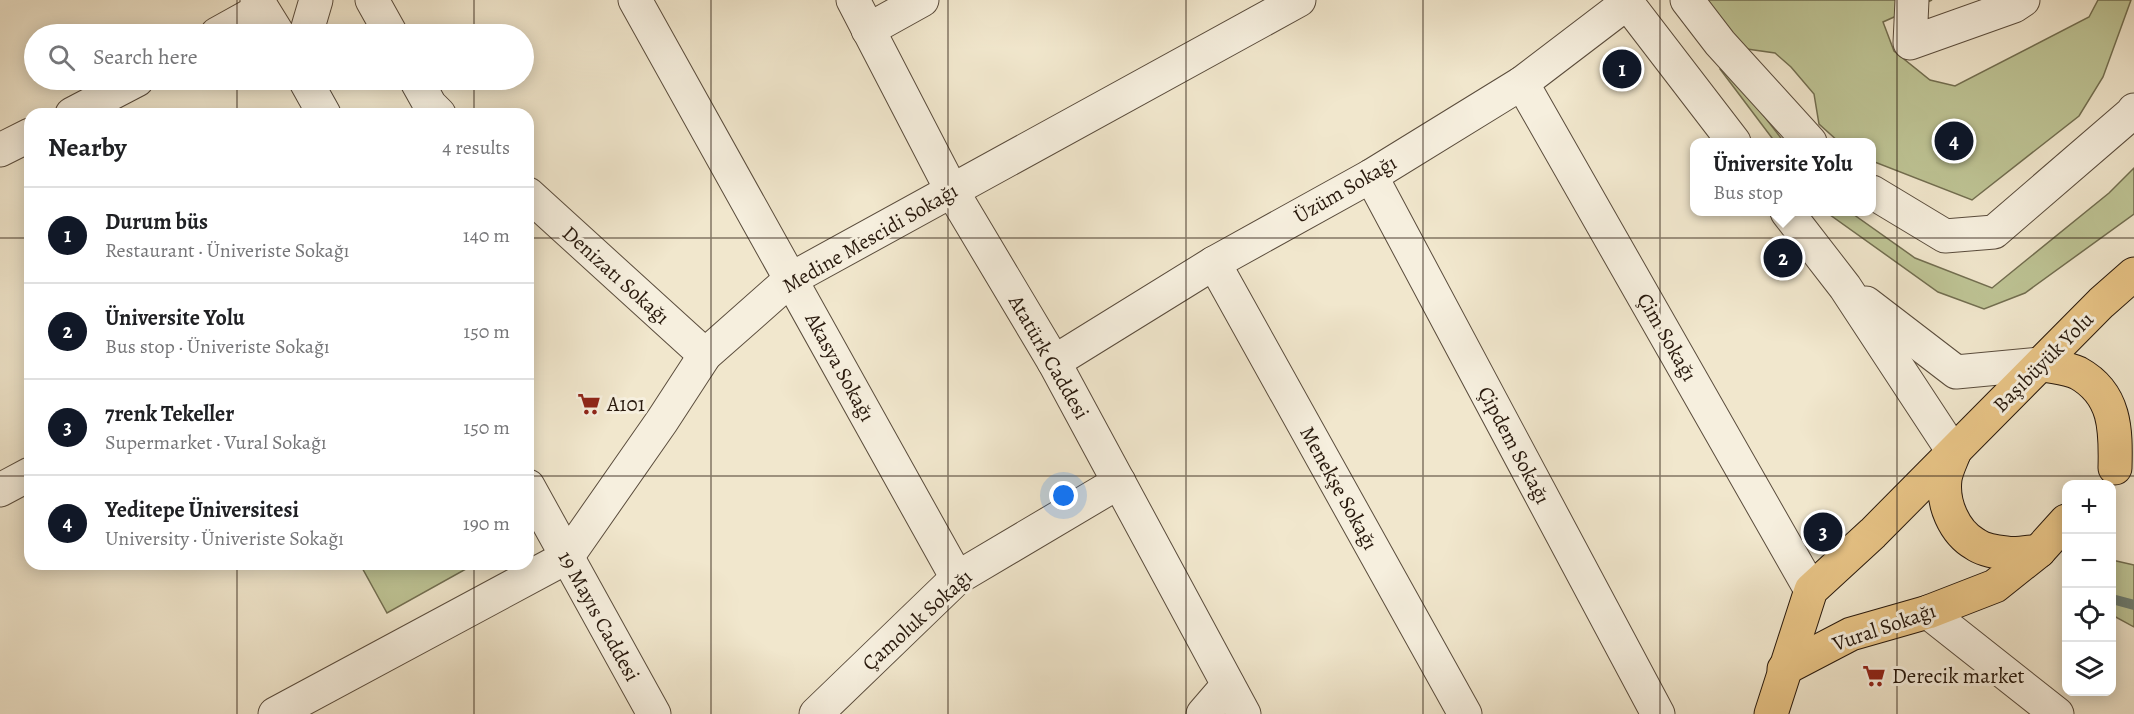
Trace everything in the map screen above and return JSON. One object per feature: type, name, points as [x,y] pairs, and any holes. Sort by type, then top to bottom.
[{"type":"main road","name":"Başıbüyük Yolu","points":[[1954,453],[2101,303],[2134,274]]},
{"type":"main road","points":[[2041,364],[2076,372],[2094,385],[2109,406],[2116,432],[2116,467]]},
{"type":"main road","name":"Vural Sokağı","points":[[1784,669],[1811,590],[1954,453]]},
{"type":"main road","points":[[1954,453],[1945,478],[1944,495],[1948,512],[1974,544],[2009,554],[2039,551],[2062,526]]},
{"type":"main road","name":"Vural Sokağı","points":[[1784,669],[1851,634],[1928,612],[1995,586],[2039,551]]},
{"type":"main road","points":[[1771,714],[1784,669]]},
{"type":"street","points":[[309,24],[315,0]]},
{"type":"street","points":[[372,0],[385,24]]},
{"type":"street","name":"Akasya Sokağı","points":[[635,0],[957,578]]},
{"type":"street","name":"Atatürk Caddesi","points":[[853,0],[952,191],[1054,362],[1244,714]]},
{"type":"street","points":[[868,30],[922,0]]},
{"type":"street","name":"Medine Mescidi Sokağı","points":[[275,714],[567,556],[662,421],[705,355],[790,279],[1298,0]]},
{"type":"street","points":[[1686,0],[1720,43],[1806,138]]},
{"type":"street","points":[[1912,0],[1910,43],[2014,6],[2023,0]]},
{"type":"street","points":[[1626,1],[1731,138]]},
{"type":"street","name":"Üzüm Sokağı","points":[[1054,362],[1214,263],[1371,176],[1522,83],[1626,1]]},
{"type":"street","points":[[242,24],[265,15]]},
{"type":"street","name":"Çim Sokağı","points":[[1522,83],[1811,590]]},
{"type":"street","points":[[83,108],[118,90]]},
{"type":"street","points":[[311,90],[321,108]]},
{"type":"street","points":[[421,90],[433,108]]},
{"type":"street","points":[[1876,194],[1945,236],[1994,232],[2134,110]]},
{"type":"street","points":[[0,150],[24,138]]},
{"type":"street","name":"Çipdem Sokağı","points":[[1371,176],[1658,714]]},
{"type":"street","name":"Denizatı Sokağı","points":[[534,199],[705,355]]},
{"type":"street","points":[[1790,216],[1845,287],[1954,453]]},
{"type":"street","name":"Menekşe Sokağı","points":[[1214,263],[1465,714]]},
{"type":"street","points":[[1845,287],[1956,372],[2041,364]]},
{"type":"street","points":[[0,490],[24,477]]},
{"type":"street","name":"Çamoluk Sokağı","points":[[816,714],[957,578],[1119,482]]},
{"type":"street","name":"19 Mayıs Caddesi","points":[[534,497],[654,714]]},
{"type":"street","points":[[1928,612],[2057,714]]},
{"type":"street","points":[[1203,714],[1228,685]]},
{"type":"green space","points":[[1699,0],[1932,0],[1883,22],[1894,51],[1930,80],[1955,86],[2089,17],[2098,0],[2131,0],[2103,77],[2079,116],[1972,200],[1876,163],[1876,138],[1835,138],[1819,124],[1814,94],[1791,67],[1775,53],[1740,48]]},
{"type":"green space","points":[[1724,64],[1781,138],[1772,138],[1720,69]]},
{"type":"green space","points":[[2134,168],[2134,214],[2025,293],[1984,309],[1938,292],[1832,216],[1856,216],[1915,258],[1992,288],[2109,193]]},
{"type":"green space","points":[[2116,561],[2134,565],[2134,627],[2116,617]]},
{"type":"green space","points":[[363,570],[464,570],[387,613]]},
{"type":"waterway","points":[[2116,600],[2134,605]]},
{"type":"place","name":"Durum büs","points":[[1622,69]]},
{"type":"place","name":"Yeditepe Üniversitesi","points":[[1954,141]]},
{"type":"place","name":"Üniversite Yolu","points":[[1783,258]]},
{"type":"place","name":"A101","points":[[589,404]]},
{"type":"place","name":"7renk Tekeller","points":[[1823,532]]},
{"type":"place","name":"Derecik market","points":[[1874,676]]}]
